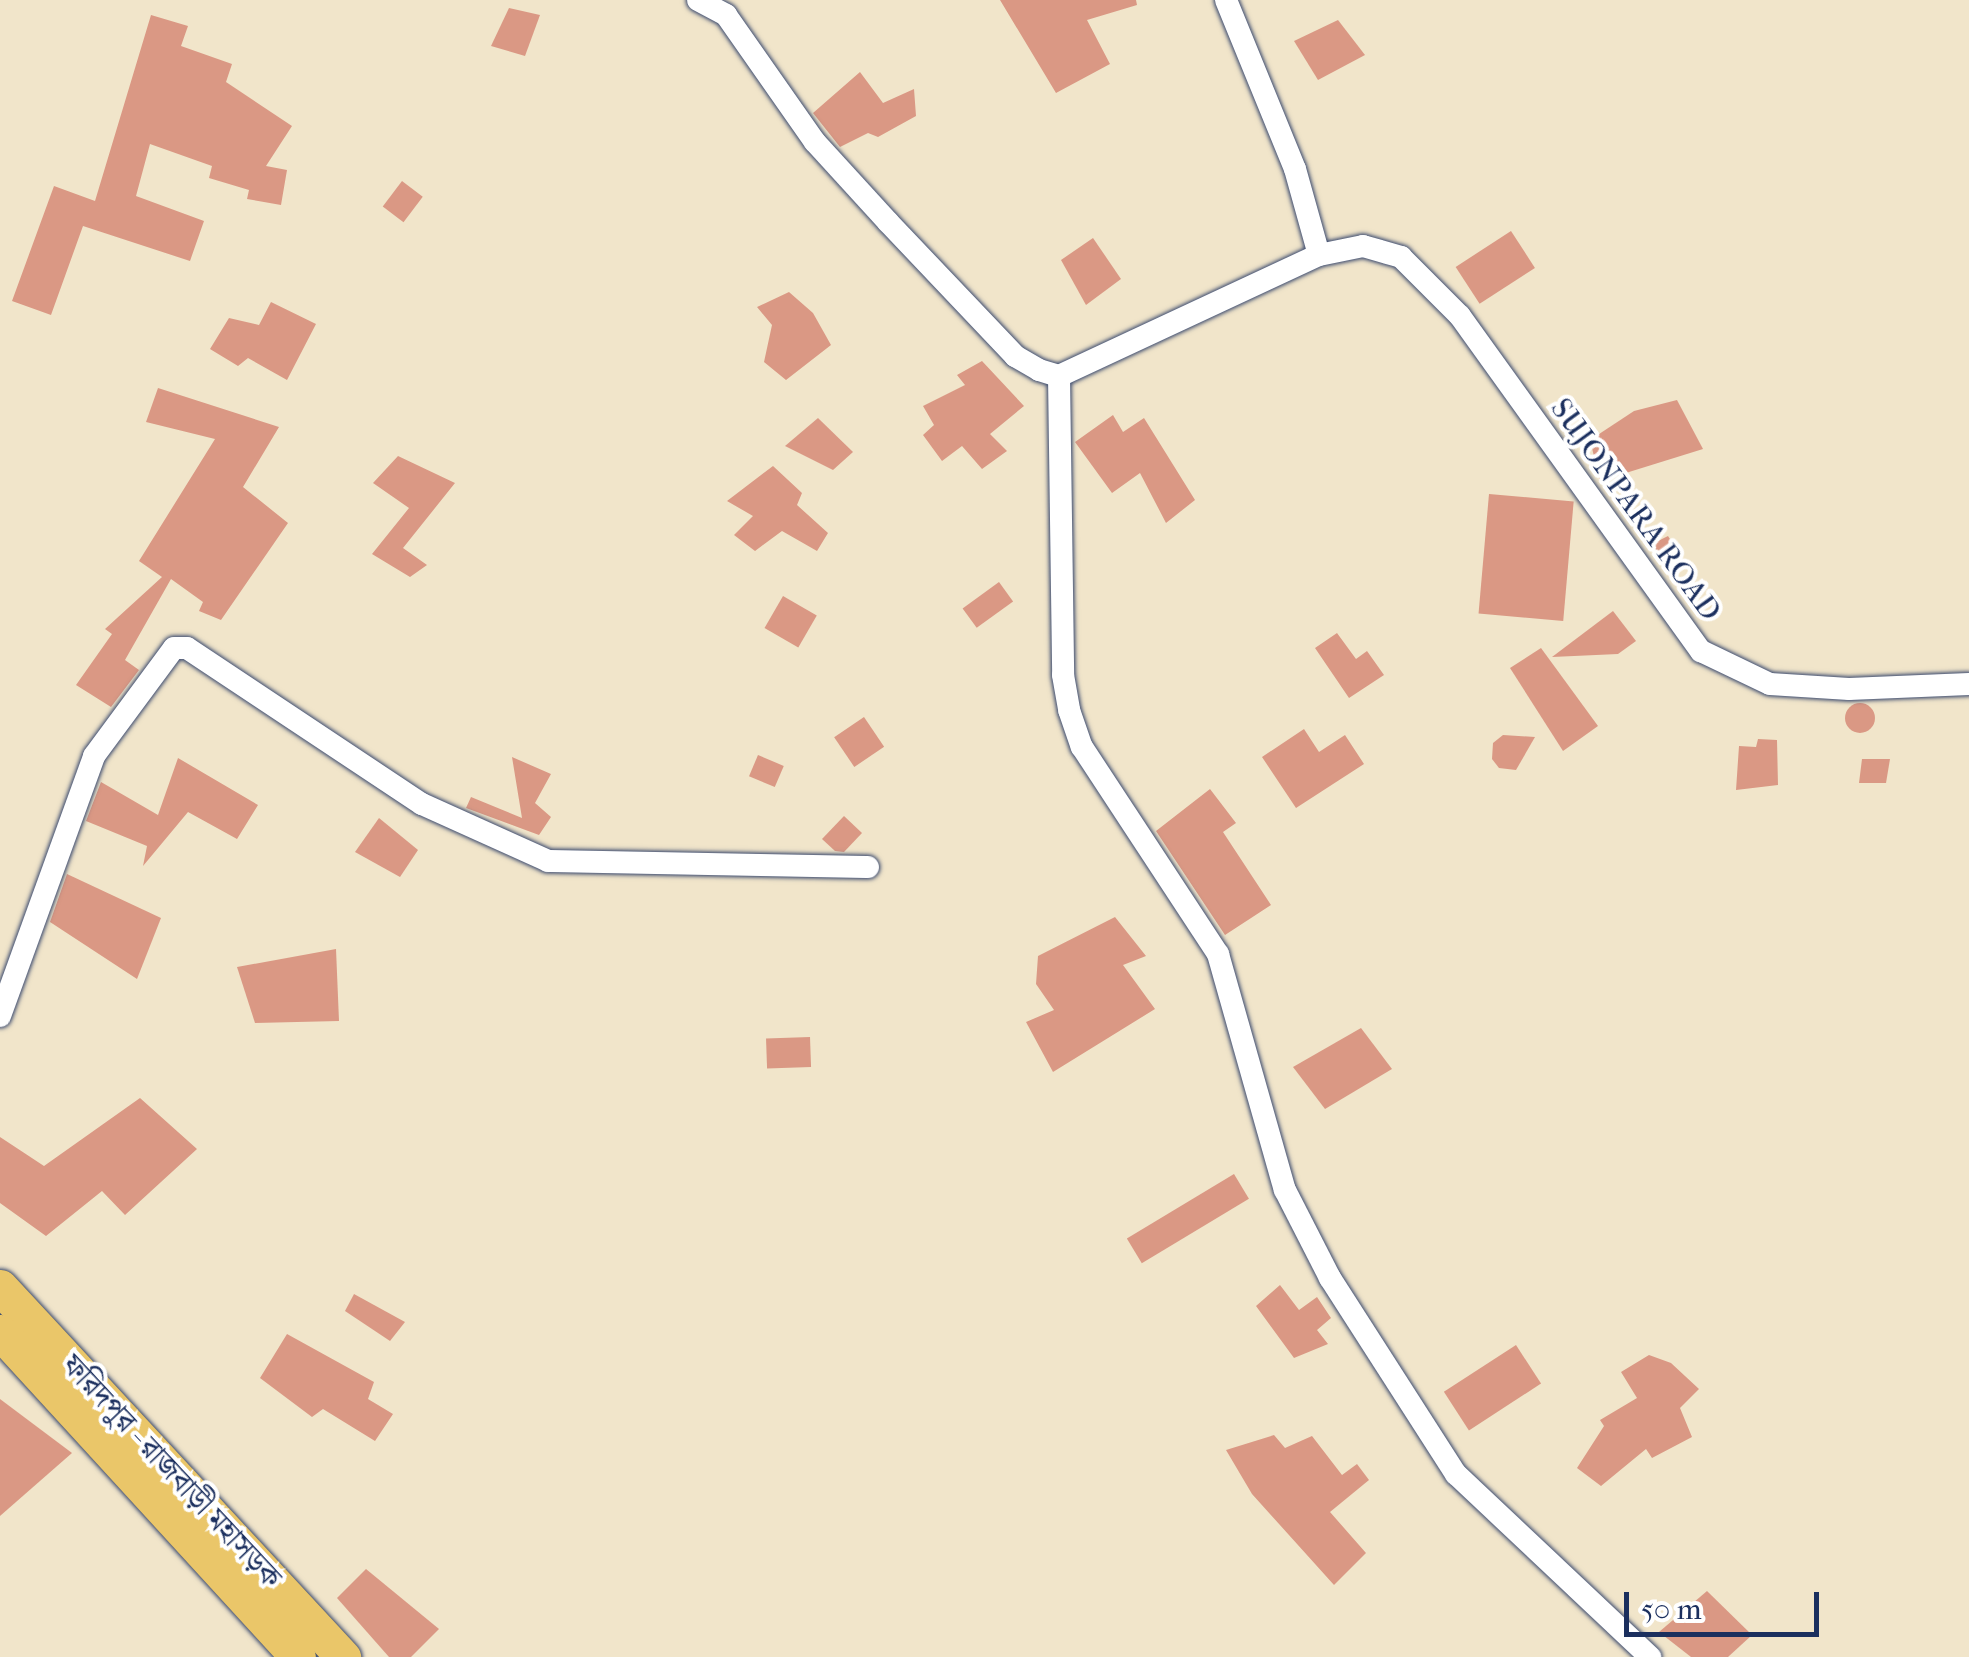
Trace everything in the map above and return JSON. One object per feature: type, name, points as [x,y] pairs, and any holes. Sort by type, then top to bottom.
[{"type":"main road","name":"ফরিদপুর - রাজবাড়ী মহাসড়ক","points":[[0,1287],[343,1657]]},
{"type":"main road","name":"ফরিদপুর - রাজবাড়ী মহাসড়ক","points":[[0,1332],[298,1657]]},
{"type":"street","points":[[698,0],[726,15],[815,142],[1015,356],[1059,376],[1062,675],[1069,710],[1082,748],[1218,954],[1285,1190],[1330,1278],[1456,1474],[1650,1657]]},
{"type":"street","points":[[1226,0],[1278,124],[1318,255]]},
{"type":"street","name":"SUJONPARA ROAD","points":[[1059,376],[1318,255],[1363,246],[1401,257],[1448,304],[1701,651],[1770,684],[1850,689],[1969,684]]},
{"type":"street","points":[[0,1016],[94,756],[174,648],[187,648],[422,804],[548,861],[868,866]]},
{"type":"building","points":[[1000,0],[1136,0],[1137,5],[1087,20],[1110,64],[1056,93]]},
{"type":"building","points":[[509,8],[540,15],[525,56],[491,46]]},
{"type":"building","points":[[151,15],[188,26],[181,46],[232,64],[226,82],[292,126],[266,166],[287,170],[281,205],[247,199],[249,190],[209,178],[212,166],[150,144],[136,196],[204,221],[190,261],[83,226],[51,315],[12,301],[54,186],[95,201]]},
{"type":"building","points":[[1338,20],[1365,55],[1318,80],[1294,41]]},
{"type":"building","points":[[860,72],[883,103],[914,89],[916,116],[878,137],[868,133],[840,147],[813,113]]},
{"type":"building","points":[[402,181],[423,197],[404,222],[383,207]]},
{"type":"building","points":[[1511,231],[1535,268],[1480,304],[1456,267]]},
{"type":"building","points":[[1093,238],[1121,279],[1086,305],[1061,260]]},
{"type":"building","points":[[789,292],[813,313],[831,345],[786,380],[764,362],[772,325],[757,307]]},
{"type":"building","points":[[271,302],[316,324],[287,380],[248,358],[238,366],[210,349],[229,318],[259,325]]},
{"type":"building","points":[[982,361],[1024,406],[990,434],[1007,451],[982,469],[962,446],[942,461],[923,435],[934,425],[923,406],[965,385],[957,375]]},
{"type":"building","points":[[158,388],[279,427],[243,487],[288,523],[221,620],[199,611],[203,602],[171,579],[125,660],[139,670],[111,707],[76,685],[112,634],[105,629],[162,577],[139,561],[215,439],[146,422]]},
{"type":"building","points":[[1677,400],[1703,449],[1600,481],[1590,440],[1634,411]]},
{"type":"building","points":[[1113,415],[1123,432],[1144,418],[1195,500],[1166,523],[1140,473],[1112,493],[1075,442]]},
{"type":"building","points":[[818,418],[853,452],[833,470],[785,446]]},
{"type":"building","points":[[398,456],[455,483],[403,548],[427,565],[410,577],[372,554],[409,508],[373,483]]},
{"type":"building","points":[[773,466],[802,493],[797,505],[828,533],[817,551],[782,531],[755,551],[734,535],[753,516],[727,501]]},
{"type":"building","points":[[1489,494],[1574,501],[1563,621],[1479,614]]},
{"type":"building","points":[[1668,536],[1683,560],[1662,565],[1650,545]]},
{"type":"building","points":[[999,582],[1013,601],[977,628],[963,608]]},
{"type":"building","points":[[783,596],[817,616],[798,648],[764,628]]},
{"type":"building","points":[[1613,611],[1636,641],[1618,654],[1552,657]]},
{"type":"building","points":[[1337,633],[1356,659],[1367,651],[1384,675],[1349,698],[1315,648]]},
{"type":"building","points":[[1541,648],[1598,726],[1563,751],[1510,668]]},
{"type":"building","points":[[1860,703],[1874,712],[1875,718],[1866,732],[1860,733],[1846,724],[1845,718],[1854,704]]},
{"type":"building","points":[[864,717],[884,747],[854,767],[834,737]]},
{"type":"building","points":[[1304,729],[1319,752],[1345,735],[1364,764],[1296,808],[1262,757]]},
{"type":"building","points":[[1503,735],[1535,737],[1516,770],[1499,768],[1492,759],[1493,743]]},
{"type":"building","points":[[1758,739],[1777,740],[1778,785],[1736,790],[1739,746],[1756,747]]},
{"type":"building","points":[[758,755],[784,766],[775,787],[749,776]]},
{"type":"building","points":[[512,757],[551,774],[535,803],[551,817],[539,835],[466,808],[471,797],[522,818]]},
{"type":"building","points":[[178,758],[258,805],[237,839],[188,812],[143,866],[147,846],[86,821],[101,782],[158,815]]},
{"type":"building","points":[[1862,759],[1890,759],[1886,783],[1859,783]]},
{"type":"building","points":[[1210,789],[1236,823],[1223,832],[1271,905],[1225,935],[1156,831]]},
{"type":"building","points":[[844,816],[862,833],[844,852],[835,851],[822,839]]},
{"type":"building","points":[[379,818],[418,850],[400,877],[355,852]]},
{"type":"building","points":[[67,874],[161,918],[137,979],[50,922]]},
{"type":"building","points":[[1115,917],[1146,956],[1123,965],[1155,1009],[1053,1072],[1026,1022],[1054,1010],[1036,984],[1038,956]]},
{"type":"building","points":[[336,949],[339,1021],[255,1023],[237,967]]},
{"type":"building","points":[[1361,1028],[1392,1069],[1325,1109],[1293,1067]]},
{"type":"building","points":[[810,1037],[811,1067],[767,1069],[766,1039]]},
{"type":"building","points":[[140,1098],[197,1149],[125,1215],[102,1191],[46,1236],[0,1203],[0,1137],[44,1166]]},
{"type":"building","points":[[1234,1174],[1249,1199],[1142,1263],[1127,1238]]},
{"type":"building","points":[[1280,1285],[1299,1310],[1317,1297],[1331,1318],[1317,1330],[1328,1344],[1294,1358],[1256,1306]]},
{"type":"building","points":[[354,1294],[405,1322],[390,1341],[345,1311]]},
{"type":"building","points":[[287,1334],[374,1382],[368,1399],[393,1414],[375,1441],[323,1409],[312,1417],[260,1378]]},
{"type":"building","points":[[1516,1345],[1541,1384],[1469,1430],[1444,1392]]},
{"type":"building","points":[[1649,1355],[1671,1363],[1699,1389],[1680,1408],[1692,1437],[1652,1458],[1646,1449],[1601,1486],[1577,1468],[1604,1426],[1600,1420],[1637,1398],[1621,1372]]},
{"type":"building","points":[[0,1399],[72,1453],[0,1516]]},
{"type":"building","points":[[1274,1435],[1285,1448],[1312,1436],[1342,1475],[1357,1464],[1369,1480],[1330,1512],[1366,1553],[1334,1585],[1252,1494],[1226,1450]]},
{"type":"building","points":[[366,1569],[439,1629],[411,1657],[389,1657],[337,1598]]},
{"type":"building","points":[[1707,1591],[1752,1635],[1728,1657],[1691,1657],[1659,1632]]}]
